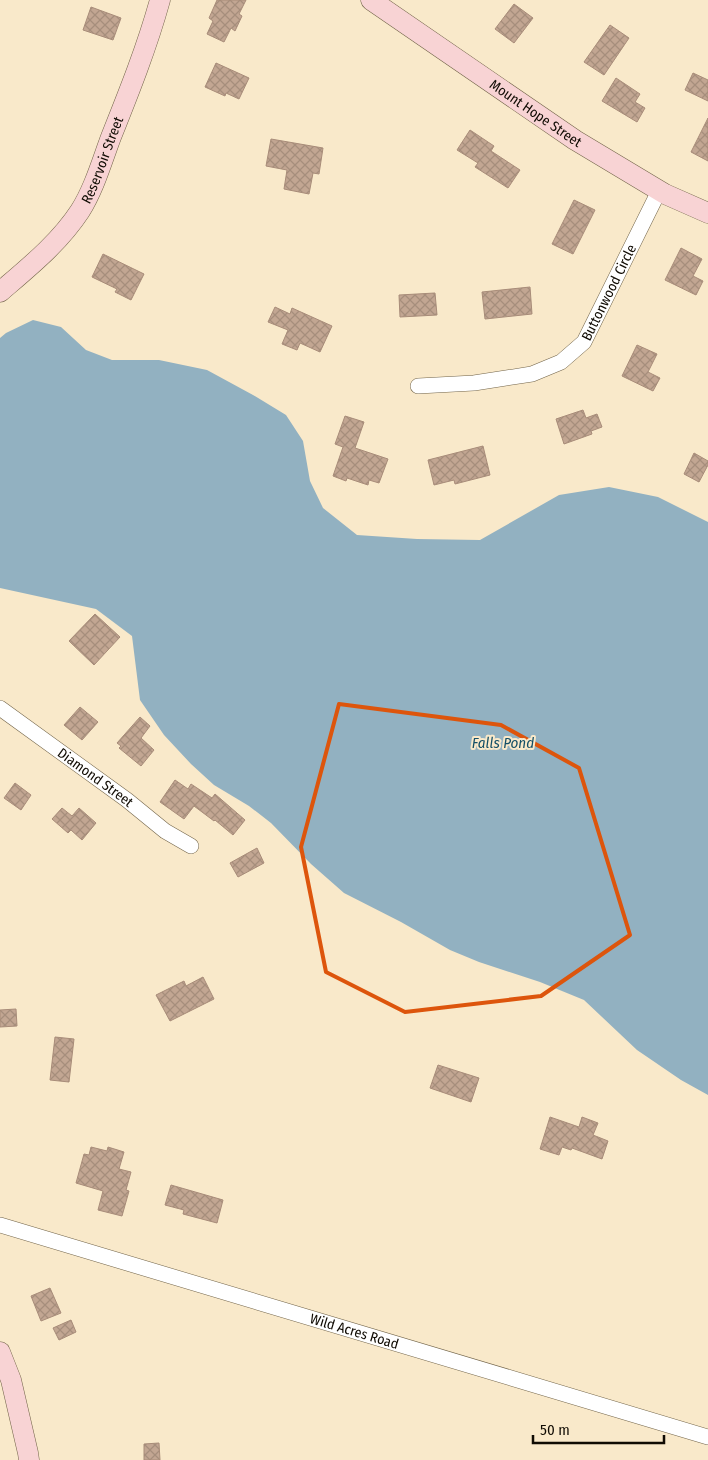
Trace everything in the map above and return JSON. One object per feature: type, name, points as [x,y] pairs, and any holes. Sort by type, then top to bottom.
[{"type":"street","name":"Reservoir Street","points":[[0,292],[58,240],[80,210],[92,187],[154,21],[160,0]]},
{"type":"street","name":"Mount Hope Street","points":[[371,0],[575,140],[659,191],[708,213]]},
{"type":"street","name":"Buttonwood Circle","points":[[418,386],[474,382],[532,374],[561,362],[584,342],[659,191]]},
{"type":"street","name":"Diamond Street","points":[[0,708],[127,800],[166,831],[191,846]]},
{"type":"street","name":"Wild Acres Road","points":[[0,1225],[708,1436]]},
{"type":"street","points":[[0,1352],[11,1380],[29,1460]]},
{"type":"highlighted area","points":[[339,704],[501,725],[579,768],[630,935],[541,996],[405,1012],[326,972],[301,847]]},
{"type":"water","name":"Falls Pond","points":[[33,320],[61,327],[86,350],[112,360],[159,360],[207,370],[286,415],[303,441],[310,481],[323,508],[357,535],[417,539],[480,540],[559,495],[609,487],[658,497],[708,522],[708,1095],[681,1080],[637,1050],[584,1000],[450,950],[344,893],[311,864],[271,823],[249,806],[214,785],[164,735],[140,700],[132,636],[96,609],[0,588],[0,338],[6,333]]},
{"type":"building","points":[[217,0],[246,0],[239,14],[242,16],[235,31],[231,28],[224,42],[207,34],[213,21],[209,18]]},
{"type":"building","points":[[514,4],[533,18],[514,43],[495,29]]},
{"type":"building","points":[[91,7],[121,18],[113,40],[83,30]]},
{"type":"building","points":[[610,25],[629,38],[604,75],[584,62]]},
{"type":"building","points":[[216,63],[249,78],[239,99],[226,93],[225,96],[205,87]]},
{"type":"building","points":[[693,73],[708,80],[708,101],[685,90]]},
{"type":"building","points":[[616,78],[640,94],[635,102],[645,108],[637,122],[602,101]]},
{"type":"building","points":[[708,118],[708,161],[691,152]]},
{"type":"building","points":[[470,130],[494,146],[491,151],[520,170],[508,188],[475,167],[478,163],[457,150]]},
{"type":"building","points":[[271,139],[323,148],[319,174],[313,173],[309,194],[284,189],[287,170],[266,166]]},
{"type":"building","points":[[574,200],[595,210],[573,254],[552,244]]},
{"type":"building","points":[[681,248],[702,259],[693,276],[703,281],[696,295],[665,280]]},
{"type":"building","points":[[103,254],[144,274],[131,300],[115,292],[117,289],[92,277]]},
{"type":"building","points":[[530,287],[532,314],[485,319],[482,292]]},
{"type":"building","points":[[435,293],[437,315],[400,317],[399,295]]},
{"type":"building","points":[[275,307],[290,314],[292,308],[332,326],[320,352],[300,343],[297,350],[282,344],[288,330],[268,322]]},
{"type":"building","points":[[637,345],[657,354],[648,372],[660,378],[653,391],[622,376]]},
{"type":"building","points":[[583,410],[586,418],[597,414],[602,427],[591,431],[592,434],[564,444],[556,419]]},
{"type":"building","points":[[345,416],[364,422],[355,448],[388,459],[379,483],[369,480],[368,485],[347,478],[346,481],[333,476],[343,447],[335,444]]},
{"type":"building","points":[[483,446],[490,475],[455,484],[454,480],[434,485],[428,460]]},
{"type":"building","points":[[694,453],[708,461],[708,465],[699,482],[684,474]]},
{"type":"building","points":[[95,614],[120,637],[94,665],[69,641]]},
{"type":"building","points":[[80,707],[98,722],[82,740],[64,725]]},
{"type":"building","points":[[140,717],[150,726],[141,738],[154,750],[141,766],[119,748],[121,746],[117,743]]},
{"type":"building","points":[[175,780],[188,789],[191,784],[212,798],[215,794],[245,820],[233,835],[194,806],[184,819],[160,802]]},
{"type":"building","points":[[15,783],[31,795],[21,810],[4,798]]},
{"type":"building","points":[[62,808],[72,816],[79,808],[96,823],[82,840],[71,830],[68,833],[52,819]]},
{"type":"building","points":[[257,848],[264,863],[238,877],[230,863]]},
{"type":"building","points":[[203,977],[214,999],[170,1021],[156,995],[184,981],[186,986]]},
{"type":"building","points":[[16,1009],[17,1026],[0,1027],[0,1010]]},
{"type":"building","points":[[55,1037],[74,1039],[69,1082],[50,1080]]},
{"type":"building","points":[[438,1065],[479,1078],[471,1102],[430,1088]]},
{"type":"building","points":[[550,1117],[579,1127],[582,1117],[598,1123],[593,1135],[608,1141],[602,1159],[572,1148],[571,1150],[562,1147],[559,1155],[540,1149]]},
{"type":"building","points":[[91,1147],[107,1151],[108,1147],[124,1152],[119,1169],[131,1172],[126,1190],[129,1191],[122,1216],[98,1210],[103,1191],[76,1183],[84,1154],[89,1155]]},
{"type":"building","points":[[171,1185],[223,1200],[217,1223],[183,1214],[184,1210],[165,1205]]},
{"type":"building","points":[[50,1288],[61,1313],[41,1321],[31,1296]]},
{"type":"building","points":[[71,1320],[76,1332],[59,1340],[53,1328]]},
{"type":"building","points":[[159,1443],[160,1460],[144,1460],[144,1444]]}]
